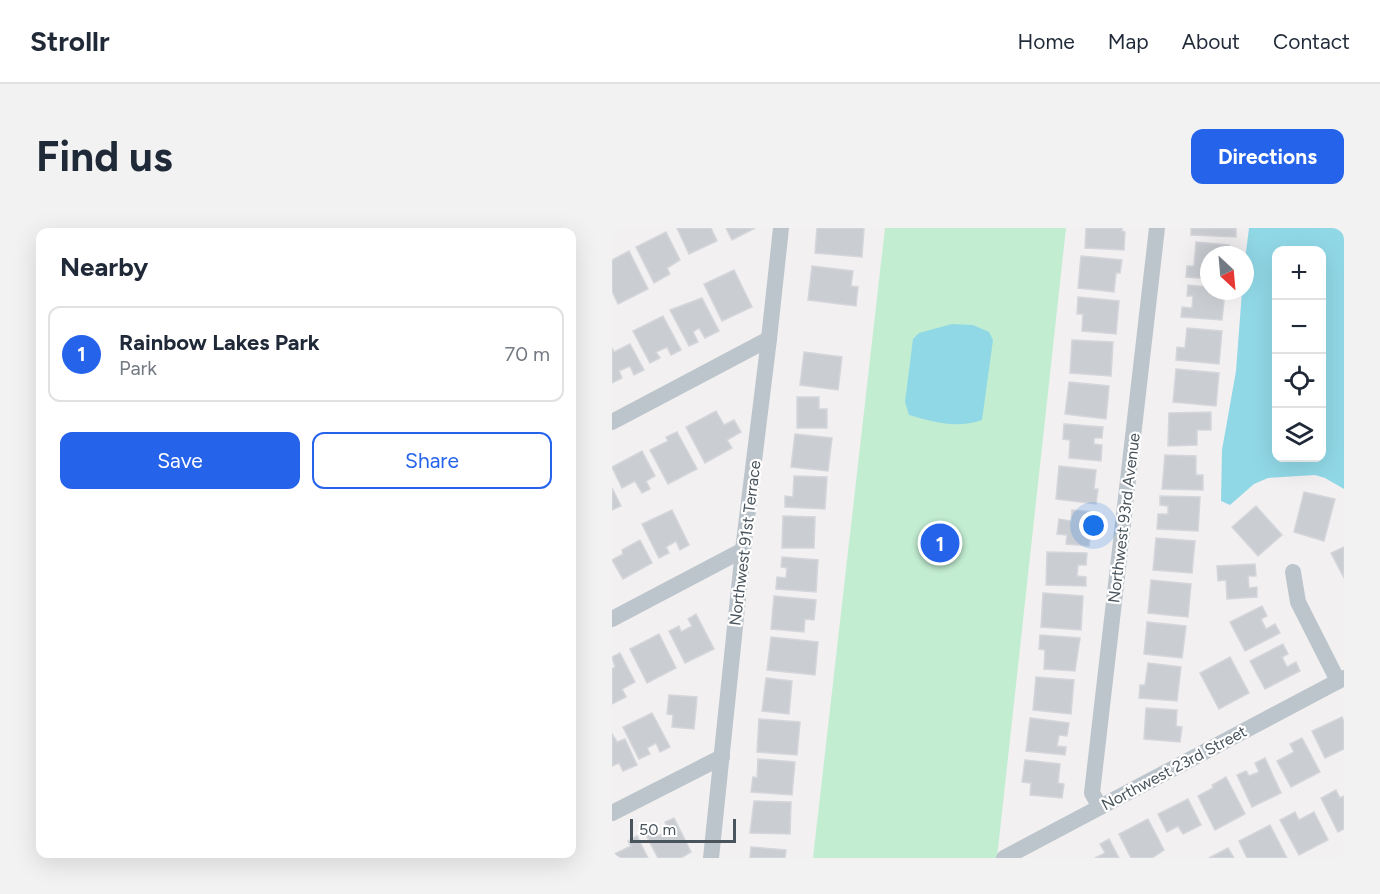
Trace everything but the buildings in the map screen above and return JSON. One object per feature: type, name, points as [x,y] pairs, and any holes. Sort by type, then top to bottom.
[{"type":"street","name":"Northwest 91st Terrace","points":[[711,858],[743,550],[781,228]]},
{"type":"street","name":"Northwest 93rd Avenue","points":[[1100,807],[1092,793],[1157,228]]},
{"type":"street","points":[[612,422],[769,339]]},
{"type":"street","points":[[612,620],[743,550]]},
{"type":"street","points":[[1293,572],[1298,602],[1341,679]]},
{"type":"street","name":"Northwest 23rd Street","points":[[1004,858],[1341,679]]},
{"type":"street","points":[[612,813],[722,757]]},
{"type":"green space","points":[[885,228],[1066,228],[997,858],[813,858]]},
{"type":"water","points":[[1249,228],[1344,228],[1344,489],[1315,475],[1268,478],[1254,484],[1230,505],[1221,501],[1222,450],[1236,371],[1241,300],[1254,300],[1254,246],[1247,246]]},
{"type":"water","points":[[952,324],[973,325],[989,332],[993,340],[982,420],[972,423],[945,424],[909,415],[905,402],[913,339],[919,333]]},
{"type":"place","name":"Rainbow Lakes Park","points":[[940,543]]}]
